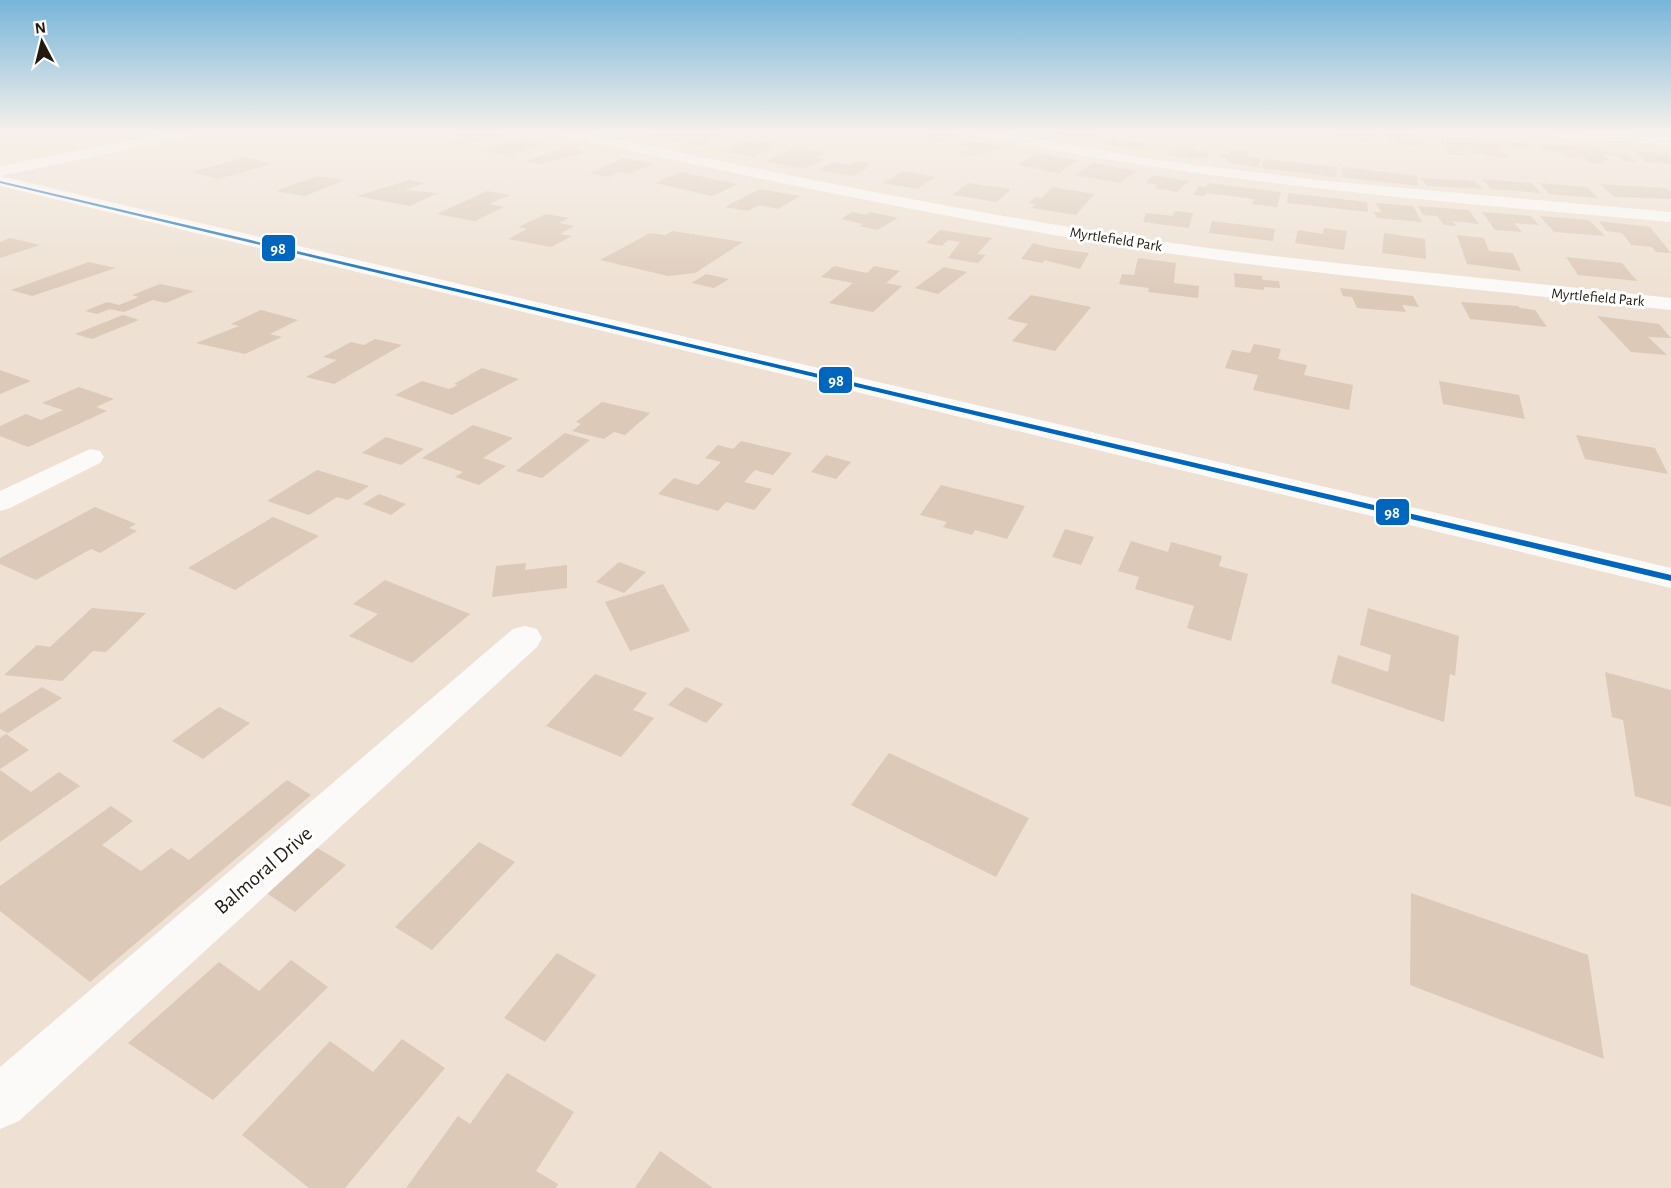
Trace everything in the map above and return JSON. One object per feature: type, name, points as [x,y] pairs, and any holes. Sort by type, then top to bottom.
[{"type":"street","points":[[27,188],[1671,578]]},
{"type":"street","name":"Myrtlefield Park","points":[[840,188],[946,210],[1107,238],[1360,272],[1671,304]]},
{"type":"street","points":[[1345,188],[1671,217]]},
{"type":"street","points":[[0,502],[90,457]]},
{"type":"street","name":"Balmoral Drive","points":[[0,1102],[525,638]]},
{"type":"building","points":[[283,188],[324,188],[305,196],[276,191]]},
{"type":"building","points":[[382,188],[409,188],[405,190],[438,193],[410,206],[357,196]]},
{"type":"building","points":[[679,188],[728,188],[712,196]]},
{"type":"building","points":[[961,188],[1011,189],[997,202],[953,195]]},
{"type":"building","points":[[1051,188],[1094,194],[1076,215],[1032,208],[1036,204],[1029,203],[1035,197],[1042,198]]},
{"type":"building","points":[[1157,188],[1181,188],[1177,192]]},
{"type":"building","points":[[1197,188],[1252,188],[1281,192],[1277,207],[1252,204],[1254,199],[1207,193],[1205,196],[1194,195]]},
{"type":"building","points":[[1536,188],[1541,193],[1491,189]]},
{"type":"building","points":[[1544,188],[1588,188],[1598,198],[1549,194]]},
{"type":"building","points":[[1605,188],[1667,188],[1671,192],[1671,199],[1615,197]]},
{"type":"building","points":[[759,189],[800,196],[778,209],[759,205],[748,211],[725,207]]},
{"type":"building","points":[[487,191],[510,195],[489,204],[504,207],[475,221],[437,214]]},
{"type":"building","points":[[1288,193],[1367,202],[1368,212],[1287,203]]},
{"type":"building","points":[[1376,203],[1413,206],[1422,222],[1377,218],[1374,212],[1381,212]]},
{"type":"building","points":[[1418,206],[1469,210],[1479,224],[1452,221],[1456,226],[1444,225],[1437,216],[1423,215]]},
{"type":"building","points":[[1175,211],[1193,213],[1189,228],[1143,222],[1146,213],[1173,216]]},
{"type":"building","points":[[852,212],[866,215],[869,212],[898,218],[877,230],[841,219]]},
{"type":"building","points":[[1482,212],[1531,216],[1539,225],[1514,223],[1522,232],[1495,230]]},
{"type":"building","points":[[546,214],[569,218],[559,223],[574,226],[560,234],[572,236],[551,247],[508,239],[527,229],[518,227]]},
{"type":"building","points":[[1540,216],[1589,220],[1605,236],[1554,232]]},
{"type":"building","points":[[1212,221],[1275,229],[1273,241],[1209,233]]},
{"type":"building","points":[[1599,221],[1650,227],[1671,253],[1656,252],[1652,247],[1631,245],[1622,233],[1606,231]]},
{"type":"building","points":[[1324,228],[1347,231],[1344,250],[1295,243],[1298,230],[1323,234]]},
{"type":"building","points":[[940,230],[992,238],[977,254],[986,255],[978,263],[970,262],[948,258],[960,242],[948,240],[942,246],[926,243]]},
{"type":"building","points":[[673,231],[743,242],[695,273],[668,276],[600,260],[650,233],[665,235]]},
{"type":"building","points":[[1384,233],[1425,239],[1426,259],[1382,253]]},
{"type":"building","points":[[1457,235],[1484,238],[1489,251],[1513,253],[1521,271],[1467,264]]},
{"type":"building","points":[[10,238],[40,245],[0,258],[0,242]]},
{"type":"building","points":[[1033,243],[1089,253],[1080,269],[1044,260],[1043,263],[1021,259]]},
{"type":"building","points":[[1566,257],[1622,263],[1637,281],[1578,275]]},
{"type":"building","points":[[1138,258],[1176,263],[1174,283],[1199,286],[1198,298],[1148,292],[1149,288],[1119,284],[1122,274],[1134,275]]},
{"type":"building","points":[[89,262],[116,268],[32,296],[11,290]]},
{"type":"building","points":[[834,266],[867,273],[874,266],[900,271],[886,283],[902,286],[873,312],[829,303],[853,283],[821,277]]},
{"type":"building","points":[[944,267],[967,272],[938,294],[915,288]]},
{"type":"building","points":[[1234,273],[1262,276],[1263,280],[1279,281],[1280,288],[1264,287],[1264,290],[1235,287]]},
{"type":"building","points":[[706,274],[729,279],[714,288],[692,283]]},
{"type":"building","points":[[160,284],[194,291],[166,303],[153,300],[124,312],[110,309],[97,314],[85,311],[107,302],[119,305],[139,297],[132,295]]},
{"type":"building","points":[[1340,288],[1413,296],[1419,307],[1402,305],[1406,312],[1357,308],[1352,297],[1343,296]]},
{"type":"building","points":[[1031,295],[1091,307],[1055,351],[1012,341],[1028,324],[1007,319]]},
{"type":"building","points":[[1461,302],[1518,306],[1535,310],[1547,327],[1470,319]]},
{"type":"building","points":[[261,310],[298,320],[270,334],[282,337],[245,354],[196,343],[239,326],[231,324]]},
{"type":"building","points":[[123,315],[139,320],[92,339],[75,334]]},
{"type":"building","points":[[1597,316],[1659,324],[1671,338],[1648,337],[1667,355],[1631,352]]},
{"type":"building","points":[[375,339],[402,345],[334,384],[306,377],[337,360],[323,357],[351,342],[364,345]]},
{"type":"building","points":[[1254,344],[1281,349],[1278,359],[1307,365],[1304,375],[1353,385],[1349,410],[1253,390],[1258,375],[1225,368],[1232,350],[1250,353]]},
{"type":"building","points":[[482,368],[519,379],[452,415],[395,395],[422,381],[449,389]]},
{"type":"building","points":[[0,370],[31,381],[0,394]]},
{"type":"building","points":[[1439,381],[1519,395],[1525,419],[1443,404]]},
{"type":"building","points":[[79,387],[114,399],[96,407],[107,411],[28,447],[0,436],[0,426],[26,414],[41,420],[63,410],[42,403]]},
{"type":"building","points":[[602,402],[650,413],[625,435],[614,432],[604,439],[572,431],[581,424],[576,422]]},
{"type":"building","points":[[473,425],[513,438],[483,458],[506,466],[479,485],[455,477],[463,472],[422,458]]},
{"type":"building","points":[[565,433],[590,440],[542,478],[516,471]]},
{"type":"building","points":[[1576,435],[1655,448],[1668,474],[1585,459]]},
{"type":"building","points":[[386,437],[424,449],[401,465],[362,453]]},
{"type":"building","points":[[741,441],[792,453],[773,475],[755,470],[744,482],[772,489],[754,510],[726,502],[718,511],[658,494],[674,478],[698,485],[721,462],[705,458],[718,445],[733,449]]},
{"type":"building","points":[[826,455],[851,462],[836,479],[811,472]]},
{"type":"building","points":[[317,470],[369,486],[348,500],[337,497],[309,515],[267,501]]},
{"type":"building","points":[[941,485],[1025,506],[1007,539],[975,530],[972,535],[943,527],[947,522],[920,515]]},
{"type":"building","points":[[379,494],[406,504],[391,515],[363,504]]},
{"type":"building","points":[[95,507],[136,524],[129,528],[137,531],[100,553],[91,549],[36,580],[0,564],[0,558]]},
{"type":"building","points":[[273,517],[319,536],[235,590],[188,568]]},
{"type":"building","points":[[1065,529],[1094,537],[1081,565],[1052,557]]},
{"type":"building","points":[[1131,541],[1168,552],[1171,542],[1222,556],[1219,566],[1248,574],[1231,641],[1187,628],[1194,606],[1135,589],[1139,577],[1118,571]]},
{"type":"building","points":[[619,562],[646,572],[624,593],[596,582]]},
{"type":"building","points":[[526,563],[525,570],[567,565],[567,588],[492,597],[496,566]]},
{"type":"building","points":[[385,580],[470,614],[412,663],[349,636],[378,614],[353,604]]},
{"type":"building","points":[[663,584],[690,631],[630,651],[605,602]]},
{"type":"building","points":[[92,608],[146,613],[106,652],[93,651],[62,681],[4,675],[37,645],[50,647]]},
{"type":"building","points":[[1368,608],[1459,636],[1455,676],[1450,674],[1444,722],[1331,683],[1338,655],[1388,672],[1391,655],[1360,645]]},
{"type":"building","points":[[1605,672],[1671,690],[1671,807],[1635,796],[1623,720],[1612,717]]},
{"type":"building","points":[[595,674],[647,693],[633,710],[654,718],[621,757],[546,726]]},
{"type":"building","points":[[42,687],[62,698],[8,733],[0,729],[0,714]]},
{"type":"building","points":[[686,687],[723,704],[706,723],[668,705]]},
{"type":"building","points":[[219,707],[250,723],[203,759],[172,741]]},
{"type":"building","points":[[6,734],[29,750],[0,769],[0,738]]},
{"type":"building","points":[[889,753],[1029,818],[996,877],[851,805]]},
{"type":"building","points":[[0,770],[31,792],[59,772],[80,786],[0,842]]},
{"type":"building","points":[[287,780],[311,795],[90,982],[0,911],[0,886],[111,806],[133,821],[102,845],[141,871],[171,848],[189,860]]},
{"type":"building","points":[[479,842],[515,862],[432,950],[395,927]]},
{"type":"building","points":[[309,843],[346,865],[295,912],[259,888]]},
{"type":"building","points":[[1411,893],[1588,955],[1604,1059],[1410,985]]},
{"type":"building","points":[[557,953],[596,975],[545,1042],[504,1018]]},
{"type":"building","points":[[291,960],[328,987],[213,1100],[128,1043],[219,962],[259,991]]},
{"type":"building","points":[[402,1039],[445,1068],[345,1188],[309,1188],[242,1135],[330,1041],[373,1072]]},
{"type":"building","points":[[507,1073],[574,1112],[536,1171],[558,1184],[556,1188],[406,1188],[458,1116],[470,1124]]},
{"type":"building","points":[[660,1151],[713,1188],[635,1188]]},
{"type":"transit line","name":"98","points":[[27,188],[1671,578]]}]
